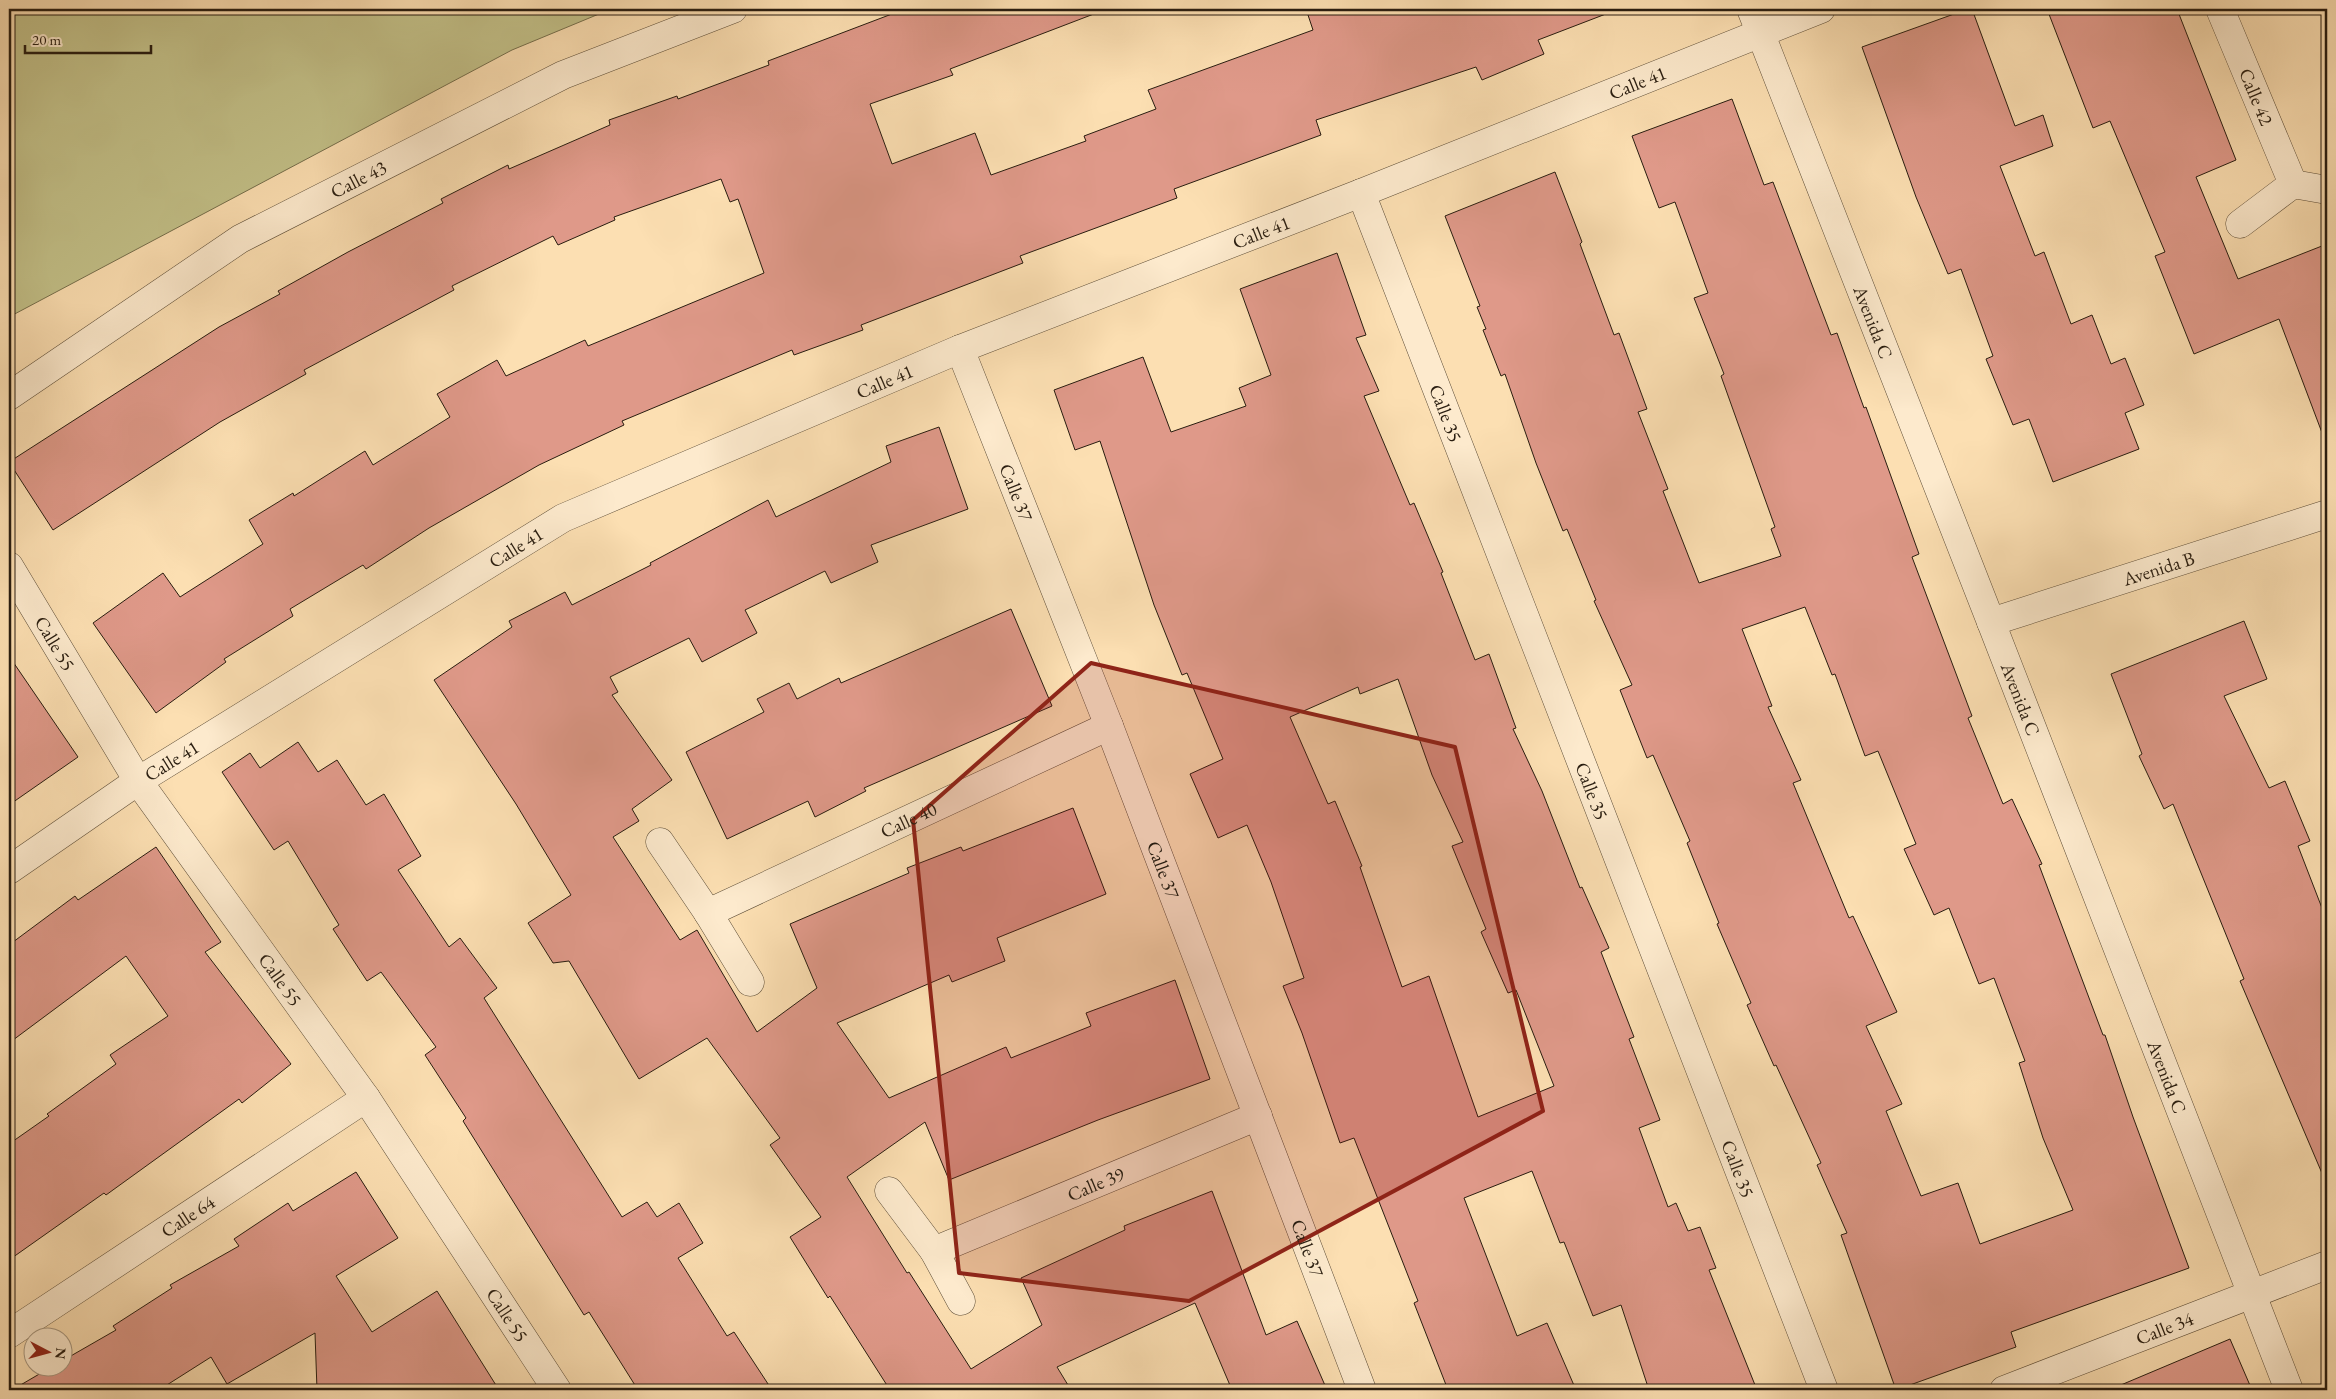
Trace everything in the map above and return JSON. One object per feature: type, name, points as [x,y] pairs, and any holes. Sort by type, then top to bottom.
[{"type":"street","name":"Calle 43","points":[[9,396],[240,239],[564,75],[733,9]]},
{"type":"street","name":"Calle 41","points":[[9,870],[138,781],[563,518],[960,349],[1361,193],[1755,21],[1821,9]]},
{"type":"street","name":"Calle 42","points":[[2220,9],[2293,184]]},
{"type":"street","name":"Avenida C","points":[[1755,21],[1992,622],[2289,1390]]},
{"type":"street","points":[[2240,224],[2293,184],[2327,190]]},
{"type":"street","name":"Calle 35","points":[[1361,193],[1824,1390]]},
{"type":"street","name":"Calle 37","points":[[960,349],[1109,726],[1362,1390]]},
{"type":"street","name":"Avenida B","points":[[1992,622],[2327,514]]},
{"type":"street","name":"Calle 55","points":[[9,566],[138,781],[366,1098],[557,1390]]},
{"type":"street","name":"Calle 40","points":[[708,913],[1109,726]]},
{"type":"street","points":[[660,842],[708,913],[750,982]]},
{"type":"street","name":"Calle 64","points":[[9,1334],[366,1098]]},
{"type":"street","name":"Calle 39","points":[[934,1251],[1258,1116]]},
{"type":"street","points":[[889,1192],[934,1251],[961,1301]]},
{"type":"street","name":"Calle 34","points":[[2004,1390],[2251,1293],[2327,1266]]},
{"type":"highlighted area","points":[[1091,663],[1455,747],[1543,1111],[1189,1301],[959,1273],[913,820]]},
{"type":"shaded area","points":[[9,9],[611,9],[512,50],[9,317]]},
{"type":"building","points":[[905,9],[1099,9],[1099,12],[950,69],[953,75],[870,104],[892,164],[975,133],[991,175],[1086,141],[1084,136],[1156,109],[1148,90],[1313,30],[1306,9],[1611,9],[1611,12],[1538,40],[1544,54],[1482,80],[1476,67],[1316,120],[1321,135],[1174,189],[1177,198],[1020,256],[1023,263],[861,325],[863,330],[794,355],[792,350],[622,421],[624,425],[539,465],[429,528],[366,569],[363,565],[290,609],[293,616],[224,659],[226,662],[156,713],[93,623],[163,573],[180,597],[263,544],[249,520],[293,493],[294,496],[365,451],[373,465],[450,417],[437,394],[497,360],[506,376],[585,340],[588,346],[764,273],[738,199],[730,202],[721,179],[614,217],[615,220],[558,245],[553,236],[452,286],[454,290],[304,370],[306,374],[220,422],[53,530],[9,462],[219,327],[280,294],[278,291],[443,203],[441,199],[508,165],[509,169],[610,125],[609,120],[677,96],[678,99],[769,65],[768,61]]},
{"type":"building","points":[[1972,9],[2015,126],[2043,115],[2053,146],[2000,166],[2035,256],[2044,252],[2071,324],[2092,315],[2111,364],[2125,358],[2144,405],[2125,413],[2139,449],[2053,482],[2029,419],[2013,425],[1986,359],[1993,356],[1961,269],[1948,274],[1916,197],[1862,47]]},
{"type":"building","points":[[2047,9],[2177,9],[2236,160],[2196,177],[2238,279],[2327,244],[2327,437],[2324,438],[2279,319],[2194,354],[2155,256],[2165,252],[2110,121],[2093,128]]},
{"type":"building","points":[[1732,99],[1764,185],[1773,182],[1831,335],[1837,333],[1864,408],[1866,407],[1919,554],[1912,557],[1972,716],[1968,718],[2003,804],[2012,799],[2042,864],[2039,865],[2103,1035],[2105,1035],[2189,1268],[2011,1332],[2016,1347],[1896,1390],[1841,1235],[1847,1233],[1817,1165],[1821,1163],[1747,1005],[1751,1003],[1717,924],[1719,923],[1687,843],[1690,841],[1653,755],[1647,758],[1620,690],[1632,685],[1594,601],[1596,600],[1567,529],[1563,531],[1536,463],[1505,374],[1501,376],[1483,330],[1486,329],[1477,307],[1480,306],[1445,216],[1555,172],[1582,242],[1580,244],[1614,335],[1619,333],[1647,409],[1638,412],[1668,489],[1663,491],[1699,583],[1781,556],[1771,529],[1775,527],[1721,376],[1724,374],[1694,298],[1708,293],[1675,202],[1659,208],[1632,136]],"holes":[[[1805,607],[1832,675],[1835,674],[1865,756],[1878,751],[1916,844],[1904,849],[1934,915],[1949,908],[1979,984],[1994,978],[2025,1061],[2019,1063],[2043,1138],[2073,1210],[1980,1244],[1958,1183],[1921,1196],[1886,1111],[1902,1104],[1866,1026],[1897,1012],[1853,916],[1849,918],[1793,783],[1801,780],[1768,707],[1772,706],[1742,629]]]},
{"type":"building","points":[[1337,253],[1366,335],[1356,338],[1379,391],[1364,396],[1410,505],[1414,503],[1443,572],[1441,573],[1475,660],[1489,654],[1516,728],[1513,729],[1542,791],[1580,888],[1582,887],[1609,948],[1601,952],[1634,1037],[1629,1039],[1660,1120],[1639,1128],[1668,1207],[1676,1203],[1688,1231],[1700,1227],[1716,1268],[1709,1270],[1757,1390],[1649,1390],[1621,1305],[1593,1316],[1564,1242],[1560,1243],[1532,1171],[1464,1198],[1517,1336],[1547,1323],[1576,1390],[1448,1390],[1414,1303],[1418,1301],[1354,1138],[1340,1143],[1302,1033],[1283,986],[1304,978],[1271,882],[1247,825],[1218,838],[1190,774],[1223,759],[1187,673],[1182,675],[1154,605],[1100,441],[1075,450],[1054,390],[1143,357],[1171,432],[1246,406],[1239,388],[1271,375],[1240,289]],"holes":[[[1398,679],[1432,775],[1463,842],[1452,846],[1486,929],[1481,932],[1508,993],[1516,990],[1554,1086],[1478,1117],[1429,976],[1402,987],[1360,867],[1362,866],[1335,801],[1328,804],[1290,717],[1358,687],[1360,694]]]},
{"type":"building","points":[[939,427],[968,509],[871,545],[878,562],[831,583],[825,571],[745,610],[757,633],[702,662],[689,638],[610,677],[618,692],[612,695],[672,780],[632,809],[639,821],[613,837],[680,940],[697,930],[757,1032],[817,988],[790,924],[909,873],[907,868],[961,847],[963,851],[1073,808],[1106,894],[997,938],[1005,961],[952,982],[949,975],[837,1023],[889,1098],[1006,1047],[1011,1058],[1091,1026],[1086,1013],[1175,980],[1210,1079],[1098,1120],[949,1180],[925,1122],[847,1177],[907,1273],[909,1272],[971,1369],[1042,1325],[1021,1278],[1125,1230],[1124,1226],[1212,1191],[1266,1335],[1297,1321],[1327,1390],[1232,1390],[1195,1303],[1057,1367],[1071,1390],[890,1390],[830,1296],[828,1298],[790,1237],[821,1217],[770,1145],[780,1138],[707,1038],[639,1079],[569,961],[553,963],[528,923],[571,895],[516,804],[434,680],[512,627],[509,621],[565,592],[572,605],[651,565],[650,563],[768,500],[776,517],[891,462],[886,446]]},
{"type":"building","points":[[1011,609],[1052,706],[864,788],[866,791],[815,817],[808,801],[727,839],[686,752],[764,712],[757,699],[789,683],[797,699],[839,678],[841,683]]},
{"type":"building","points":[[2244,621],[2267,679],[2224,696],[2269,788],[2285,781],[2310,841],[2298,846],[2327,921],[2327,1185],[2240,981],[2244,979],[2173,804],[2164,809],[2139,756],[2142,754],[2111,674]]},
{"type":"building","points":[[9,656],[78,757],[9,805]]},
{"type":"building","points":[[298,742],[318,772],[337,760],[366,805],[384,794],[421,856],[398,870],[449,947],[460,938],[497,988],[484,998],[622,1217],[647,1202],[657,1217],[679,1203],[703,1243],[678,1258],[727,1336],[734,1332],[772,1390],[638,1390],[589,1312],[584,1315],[463,1121],[466,1118],[425,1055],[436,1047],[381,972],[367,981],[333,929],[339,925],[288,841],[274,850],[222,772],[250,753],[260,768]]},
{"type":"building","points":[[156,847],[221,942],[205,952],[291,1064],[242,1103],[239,1099],[106,1195],[104,1193],[9,1260],[9,1144],[49,1116],[47,1114],[116,1064],[110,1055],[168,1016],[126,956],[9,1043],[9,945],[75,896],[78,900]]},
{"type":"building","points":[[356,1172],[398,1238],[336,1276],[372,1332],[437,1291],[499,1390],[317,1390],[315,1333],[227,1384],[211,1357],[159,1390],[12,1390],[36,1376],[72,1376],[72,1355],[116,1330],[113,1326],[172,1288],[170,1285],[239,1246],[234,1239],[288,1203],[293,1211]]},
{"type":"building","points":[[2230,1339],[2252,1390],[2109,1390]]}]
